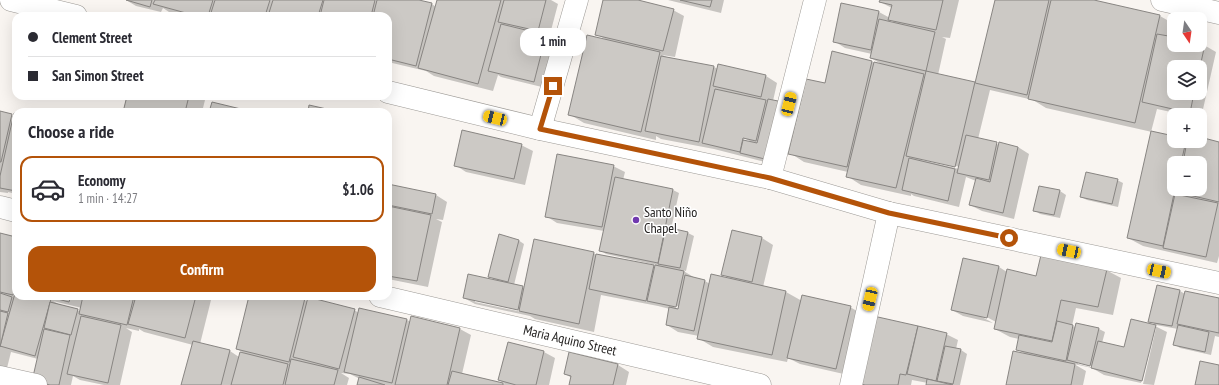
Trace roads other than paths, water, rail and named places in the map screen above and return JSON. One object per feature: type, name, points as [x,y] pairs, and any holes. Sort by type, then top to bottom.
[{"type":"street","points":[[540,129],[577,0]]},
{"type":"street","points":[[770,178],[815,0]]},
{"type":"street","points":[[1162,0],[1219,13]]},
{"type":"street","points":[[15,1],[60,12]]},
{"type":"street","points":[[392,93],[540,129],[770,178],[889,213],[1219,284]]},
{"type":"street","points":[[0,207],[12,210]]},
{"type":"street","points":[[851,385],[889,213]]},
{"type":"street","name":"Maria Aquino Street","points":[[392,299],[760,385]]},
{"type":"street","points":[[0,377],[36,385]]},
{"type":"place","name":"Santo Niño Chapel","points":[[636,220]]}]
